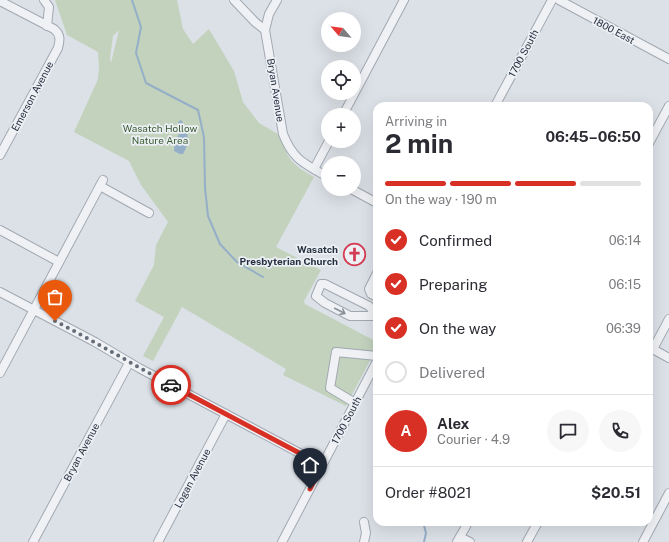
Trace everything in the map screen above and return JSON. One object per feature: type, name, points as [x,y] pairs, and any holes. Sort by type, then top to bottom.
[{"type":"street","points":[[0,1],[13,3],[47,26],[49,7],[44,0]]},
{"type":"street","points":[[234,0],[255,22],[265,30]]},
{"type":"street","name":"Bryan Avenue","points":[[277,0],[269,14],[265,30],[283,134],[293,153],[300,160],[321,173]]},
{"type":"street","points":[[347,108],[404,0]]},
{"type":"street","name":"1700 South","points":[[497,102],[552,0]]},
{"type":"street","name":"1800 East","points":[[559,0],[669,59]]},
{"type":"street","name":"Emerson Avenue","points":[[0,155],[58,48],[60,37],[58,32],[47,26]]},
{"type":"street","points":[[653,136],[669,106]]},
{"type":"street","points":[[314,169],[325,148]]},
{"type":"street","points":[[0,373],[101,183],[149,213]]},
{"type":"street","points":[[361,194],[373,201]]},
{"type":"street","points":[[0,230],[59,262]]},
{"type":"street","points":[[373,281],[369,289],[373,295]]},
{"type":"street","points":[[373,311],[369,306],[325,284],[321,284],[316,296],[325,303],[350,316],[373,315]]},
{"type":"street","points":[[0,292],[322,465]]},
{"type":"street","points":[[653,345],[669,319]]},
{"type":"street","points":[[653,349],[669,358]]},
{"type":"street","points":[[355,403],[330,388],[336,352],[373,356]]},
{"type":"street","name":"Bryan Avenue","points":[[34,542],[129,362]]},
{"type":"street","name":"1700 South","points":[[282,542],[373,369]]},
{"type":"street","name":"Logan Avenue","points":[[158,542],[226,414]]},
{"type":"street","points":[[653,523],[669,493]]},
{"type":"street","points":[[364,522],[366,533],[364,542]]},
{"type":"street","points":[[466,526],[459,539],[470,542]]},
{"type":"street","points":[[527,542],[536,526]]},
{"type":"street","points":[[643,542],[651,526]]},
{"type":"green space","name":"Wasatch Hollow Nature Area","points":[[55,0],[177,0],[183,29],[193,44],[209,29],[234,71],[243,102],[259,123],[281,136],[286,151],[292,161],[314,177],[276,247],[321,270],[304,301],[305,304],[373,340],[373,355],[346,406],[283,375],[286,369],[182,307],[153,361],[143,356],[164,317],[135,301],[154,265],[156,245],[168,222],[141,185],[129,161],[74,132],[98,79],[98,52],[67,35]],"holes":[[[119,30],[111,63],[110,58],[113,36]]]},
{"type":"water","points":[[181,120],[188,137],[186,149],[183,154],[174,151],[177,137],[180,133],[178,122]]},
{"type":"waterway","points":[[132,0],[141,27],[136,53],[146,83],[198,110],[204,137],[205,188],[208,216],[220,244],[237,262],[263,277]]},
{"type":"waterway","points":[[424,526],[426,533],[424,542]]},
{"type":"way so far","points":[[55,321],[171,385]]},
{"type":"place","name":"Wasatch Presbyterian Church","points":[[354,255]]},
{"type":"route","points":[[171,385],[322,465],[310,489]]}]
